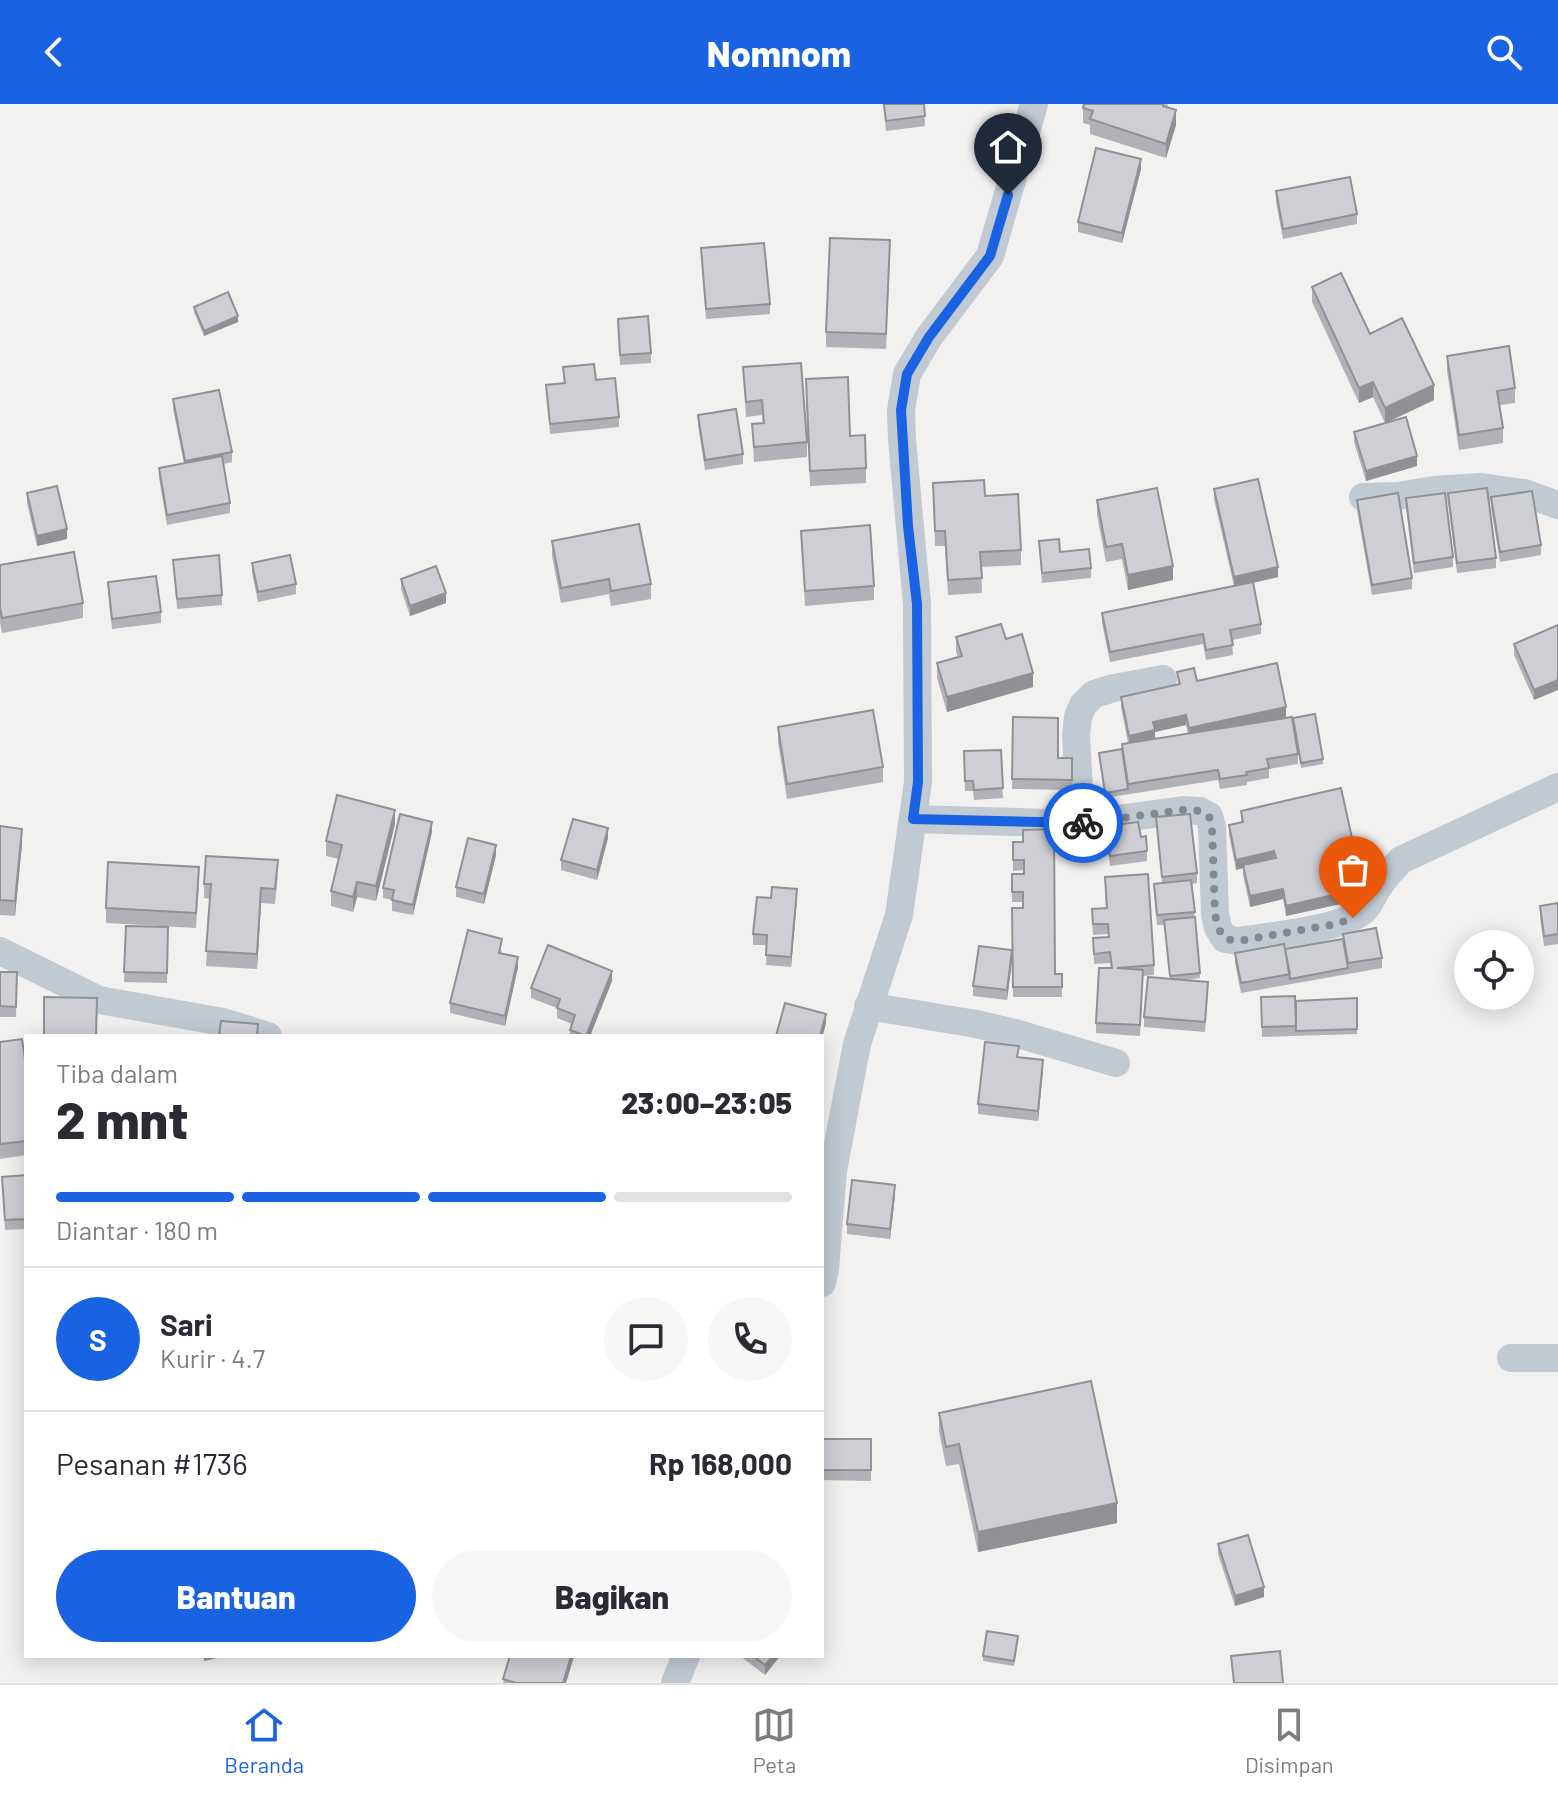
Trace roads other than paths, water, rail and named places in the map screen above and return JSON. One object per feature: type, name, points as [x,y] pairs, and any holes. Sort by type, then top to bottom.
[{"type":"street","points":[[824,1274],[833,1171],[832,1122],[899,915],[918,782],[917,604],[908,526],[901,410],[907,374],[929,337],[990,256],[1034,104]]},
{"type":"street","points":[[1363,497],[1481,487],[1524,493],[1558,505]]},
{"type":"street","points":[[1081,824],[1076,736],[1083,705],[1094,694],[1163,679]]},
{"type":"street","points":[[913,819],[1081,824],[1183,810],[1200,811],[1209,816],[1212,827],[1218,928],[1225,939],[1238,941],[1336,924],[1353,918],[1367,907],[1390,871],[1401,860],[1558,787]]},
{"type":"street","points":[[0,951],[99,1000],[223,1022],[262,1034]]},
{"type":"street","points":[[868,1006],[1002,1030],[1116,1063]]},
{"type":"street","points":[[1511,1358],[1558,1358]]},
{"type":"street","points":[[675,1683],[685,1658]]}]
